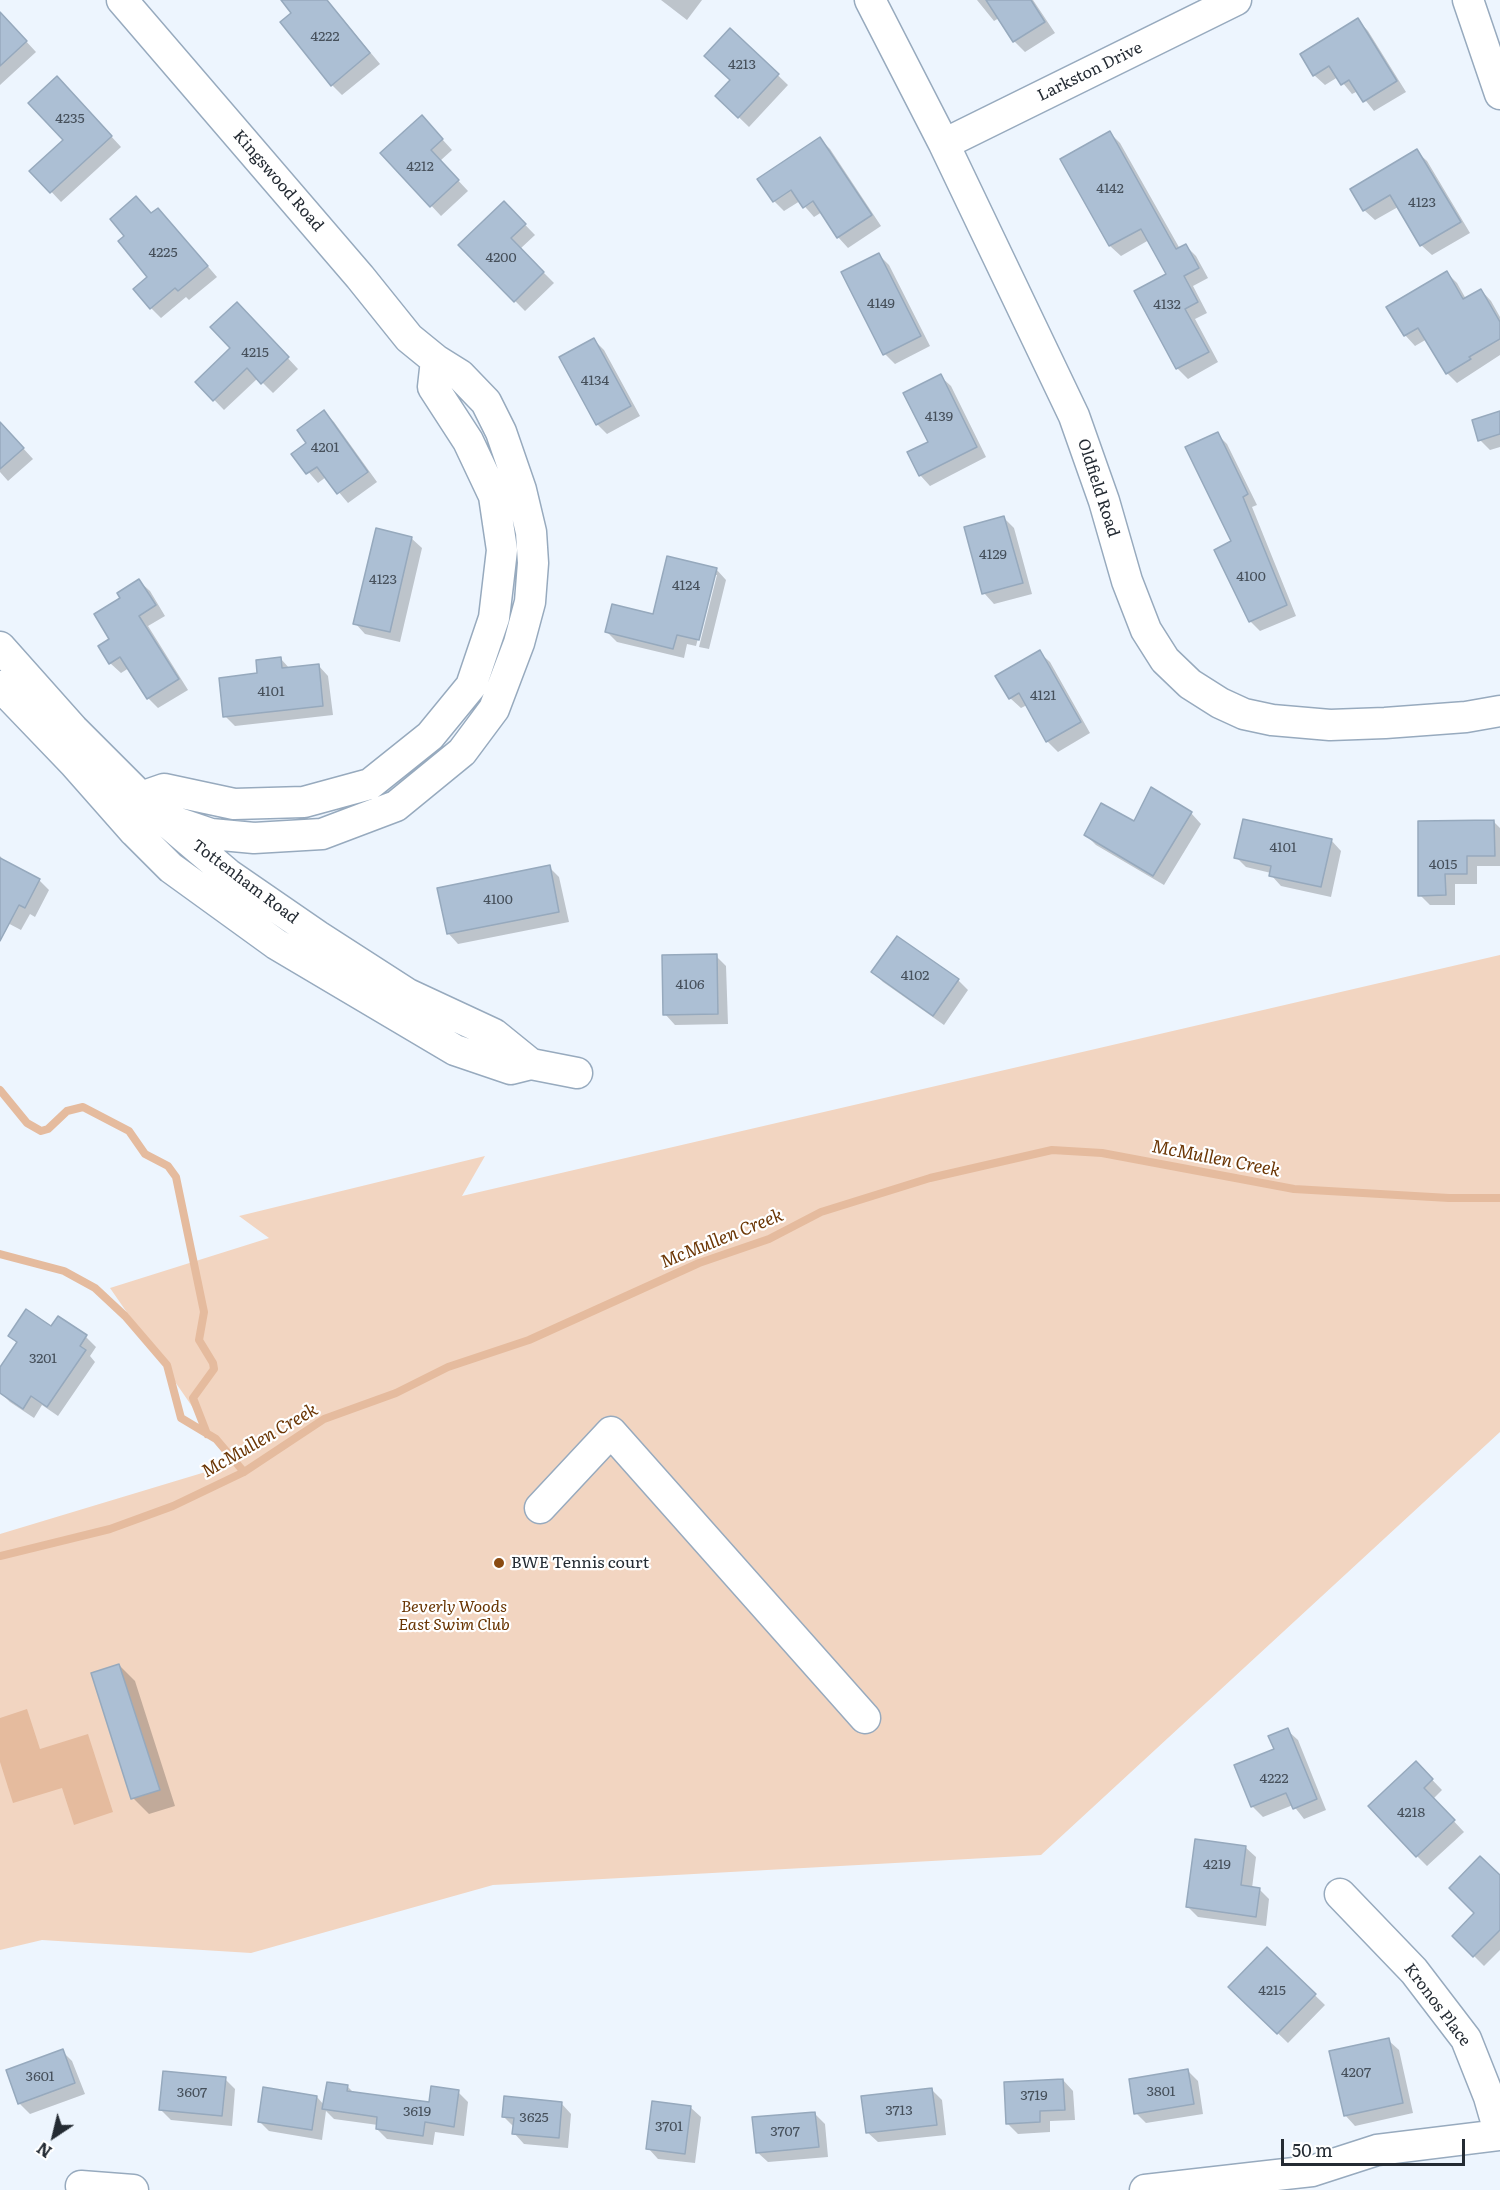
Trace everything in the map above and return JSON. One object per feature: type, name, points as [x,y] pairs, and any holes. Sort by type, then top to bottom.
[{"type":"street","name":"Kingswood Road","points":[[122,0],[360,277],[409,338],[436,360],[433,387],[468,441],[494,496],[502,550],[494,618],[471,686],[430,736],[370,784],[304,802],[234,804],[164,789],[139,815]]},
{"type":"street","name":"Oldfield Road","points":[[870,0],[944,144],[1077,423],[1104,501],[1127,581],[1146,630],[1165,660],[1190,684],[1220,703],[1244,714],[1272,720],[1330,725],[1385,723],[1466,717],[1500,711]]},
{"type":"street","name":"Larkston Drive","points":[[944,144],[1236,0]]},
{"type":"street","points":[[1468,0],[1500,94]]},
{"type":"street","name":"Tottenham Road","points":[[0,647],[74,729],[139,815],[171,868],[276,944],[455,1050],[511,1070],[531,1064],[577,1073]]},
{"type":"street","name":"Tottenham Road","points":[[0,686],[139,815]]},
{"type":"street","points":[[540,1508],[611,1432],[865,1718]]},
{"type":"street","name":"Kronos Place","points":[[1340,1894],[1414,1971],[1466,2039],[1489,2097],[1500,2135]]},
{"type":"street","points":[[1145,2190],[1312,2171],[1377,2150],[1500,2135]]},
{"type":"street","points":[[81,2186],[133,2190]]},
{"type":"green space","name":"Beverly Woods East Swim Club","points":[[1500,955],[1500,1432],[1041,1855],[493,1885],[251,1953],[42,1940],[0,1950],[0,1534],[232,1464],[110,1288],[269,1238],[239,1216],[485,1156],[462,1196]]},
{"type":"shaded area","points":[[27,1709],[40,1749],[88,1734],[113,1812],[74,1825],[62,1788],[13,1803],[0,1762],[0,1718]]},
{"type":"building","points":[[281,0],[327,0],[370,53],[331,86],[280,22],[291,13]]},
{"type":"building","points":[[986,0],[1031,0],[1045,22],[1013,42]]},
{"type":"building","points":[[0,12],[27,41],[0,66]]},
{"type":"building","points":[[1358,18],[1397,81],[1363,102],[1349,80],[1341,85],[1329,66],[1313,76],[1300,54]]},
{"type":"building","points":[[730,28],[779,74],[738,118],[715,96],[730,80],[704,56]]},
{"type":"building","points":[[57,76],[112,136],[50,193],[29,171],[63,140],[28,103]]},
{"type":"building","points":[[422,115],[443,139],[431,150],[459,180],[430,207],[380,153]]},
{"type":"building","points":[[1110,131],[1176,249],[1186,244],[1199,268],[1184,276],[1198,302],[1185,309],[1209,352],[1176,369],[1134,291],[1166,274],[1141,229],[1109,246],[1060,159]]},
{"type":"building","points":[[820,137],[872,215],[837,238],[813,201],[803,208],[791,190],[773,202],[757,179]]},
{"type":"building","points":[[1417,149],[1461,222],[1420,246],[1390,195],[1363,211],[1350,189]]},
{"type":"building","points":[[136,196],[151,213],[158,208],[208,266],[178,291],[175,288],[150,309],[133,289],[147,277],[118,241],[124,236],[110,219]]},
{"type":"building","points":[[504,201],[526,224],[511,238],[544,272],[514,302],[458,245]]},
{"type":"building","points":[[879,253],[921,336],[883,355],[841,272]]},
{"type":"building","points":[[1447,271],[1463,299],[1481,289],[1500,322],[1500,339],[1446,374],[1418,328],[1404,336],[1386,307]]},
{"type":"building","points":[[237,302],[289,357],[261,384],[247,368],[213,401],[195,382],[230,348],[210,327]]},
{"type":"building","points":[[594,338],[631,406],[596,425],[559,357]]},
{"type":"building","points":[[941,374],[977,447],[919,476],[907,452],[928,442],[903,393]]},
{"type":"building","points":[[324,410],[368,472],[337,494],[317,467],[306,474],[291,454],[306,443],[297,430]]},
{"type":"building","points":[[1500,411],[1500,434],[1478,441],[1472,420]]},
{"type":"building","points":[[0,422],[24,448],[0,469]]},
{"type":"building","points":[[1218,432],[1248,494],[1243,497],[1287,605],[1249,622],[1214,550],[1231,541],[1185,447]]},
{"type":"building","points":[[1004,516],[1023,583],[982,594],[964,527]]},
{"type":"building","points":[[376,528],[412,537],[390,632],[353,624]]},
{"type":"building","points":[[667,556],[717,568],[699,640],[677,635],[673,649],[605,632],[612,604],[653,614]]},
{"type":"building","points":[[139,579],[156,605],[139,616],[179,679],[147,699],[120,657],[109,664],[98,646],[109,639],[94,614],[120,598],[117,593]]},
{"type":"building","points":[[1040,650],[1081,722],[1046,742],[1019,693],[1009,699],[995,676]]},
{"type":"building","points":[[281,657],[282,668],[319,664],[323,706],[223,717],[219,678],[257,673],[256,660]]},
{"type":"building","points":[[1151,787],[1192,812],[1153,876],[1084,835],[1101,803],[1134,821]]},
{"type":"building","points":[[1243,819],[1332,839],[1321,887],[1269,876],[1271,866],[1234,858]]},
{"type":"building","points":[[1494,820],[1495,856],[1467,856],[1467,874],[1445,874],[1446,895],[1418,896],[1418,821]]},
{"type":"building","points":[[0,858],[40,879],[25,908],[19,905],[0,941]]},
{"type":"building","points":[[550,865],[559,912],[447,934],[437,888]]},
{"type":"building","points":[[897,936],[959,979],[933,1016],[871,972]]},
{"type":"building","points":[[717,954],[718,1014],[663,1015],[662,955]]},
{"type":"building","points":[[26,1309],[51,1326],[58,1316],[87,1335],[80,1346],[86,1350],[47,1407],[31,1396],[23,1409],[0,1393],[0,1367],[17,1342],[8,1336]]},
{"type":"building","points":[[119,1664],[160,1790],[131,1799],[91,1673]]},
{"type":"building","points":[[1288,1728],[1317,1799],[1293,1809],[1286,1793],[1251,1807],[1234,1765],[1274,1749],[1268,1736]]},
{"type":"building","points":[[1416,1761],[1433,1779],[1424,1788],[1455,1820],[1416,1857],[1368,1806]]},
{"type":"building","points":[[1195,1839],[1246,1846],[1241,1885],[1260,1888],[1256,1917],[1186,1907]]},
{"type":"building","points":[[1480,1856],[1500,1875],[1500,1930],[1473,1957],[1452,1936],[1474,1913],[1449,1888]]},
{"type":"building","points":[[1267,1947],[1316,1994],[1277,2034],[1228,1987]]},
{"type":"building","points":[[1389,2038],[1403,2103],[1344,2116],[1329,2051]]},
{"type":"building","points":[[63,2049],[75,2083],[18,2104],[6,2070]]},
{"type":"building","points":[[1188,2069],[1194,2104],[1134,2114],[1129,2079]]},
{"type":"building","points":[[163,2071],[226,2077],[222,2116],[159,2110]]},
{"type":"building","points":[[1063,2079],[1065,2110],[1040,2111],[1040,2122],[1006,2124],[1004,2082]]},
{"type":"building","points":[[327,2082],[348,2085],[347,2091],[429,2102],[431,2086],[459,2090],[454,2127],[425,2122],[423,2136],[376,2129],[377,2117],[322,2109]]},
{"type":"building","points":[[263,2087],[317,2096],[312,2130],[258,2122]]},
{"type":"building","points":[[932,2088],[937,2125],[866,2133],[861,2096]]},
{"type":"building","points":[[504,2096],[562,2102],[559,2138],[512,2134],[514,2118],[502,2117]]},
{"type":"building","points":[[652,2101],[691,2106],[685,2154],[646,2149]]},
{"type":"building","points":[[815,2112],[819,2147],[756,2153],[752,2117]]},
{"type":"waterway","points":[[0,1090],[27,1123],[41,1131],[48,1129],[67,1111],[83,1107],[129,1131],[145,1154],[168,1166],[176,1177],[204,1312],[199,1340],[213,1363],[214,1369],[193,1398],[207,1434]]},
{"type":"waterway","name":"McMullen Creek","points":[[0,1556],[110,1529],[173,1506],[244,1472],[324,1419],[396,1393],[448,1367],[529,1340],[699,1263],[769,1239],[821,1212],[930,1178],[1052,1150],[1102,1153],[1294,1189],[1449,1198],[1500,1198]]},
{"type":"waterway","points":[[0,1254],[64,1271],[95,1288],[125,1316],[167,1365],[181,1418],[216,1439],[244,1472]]},
{"type":"place","name":"BWE Tennis court","points":[[499,1563]]}]
